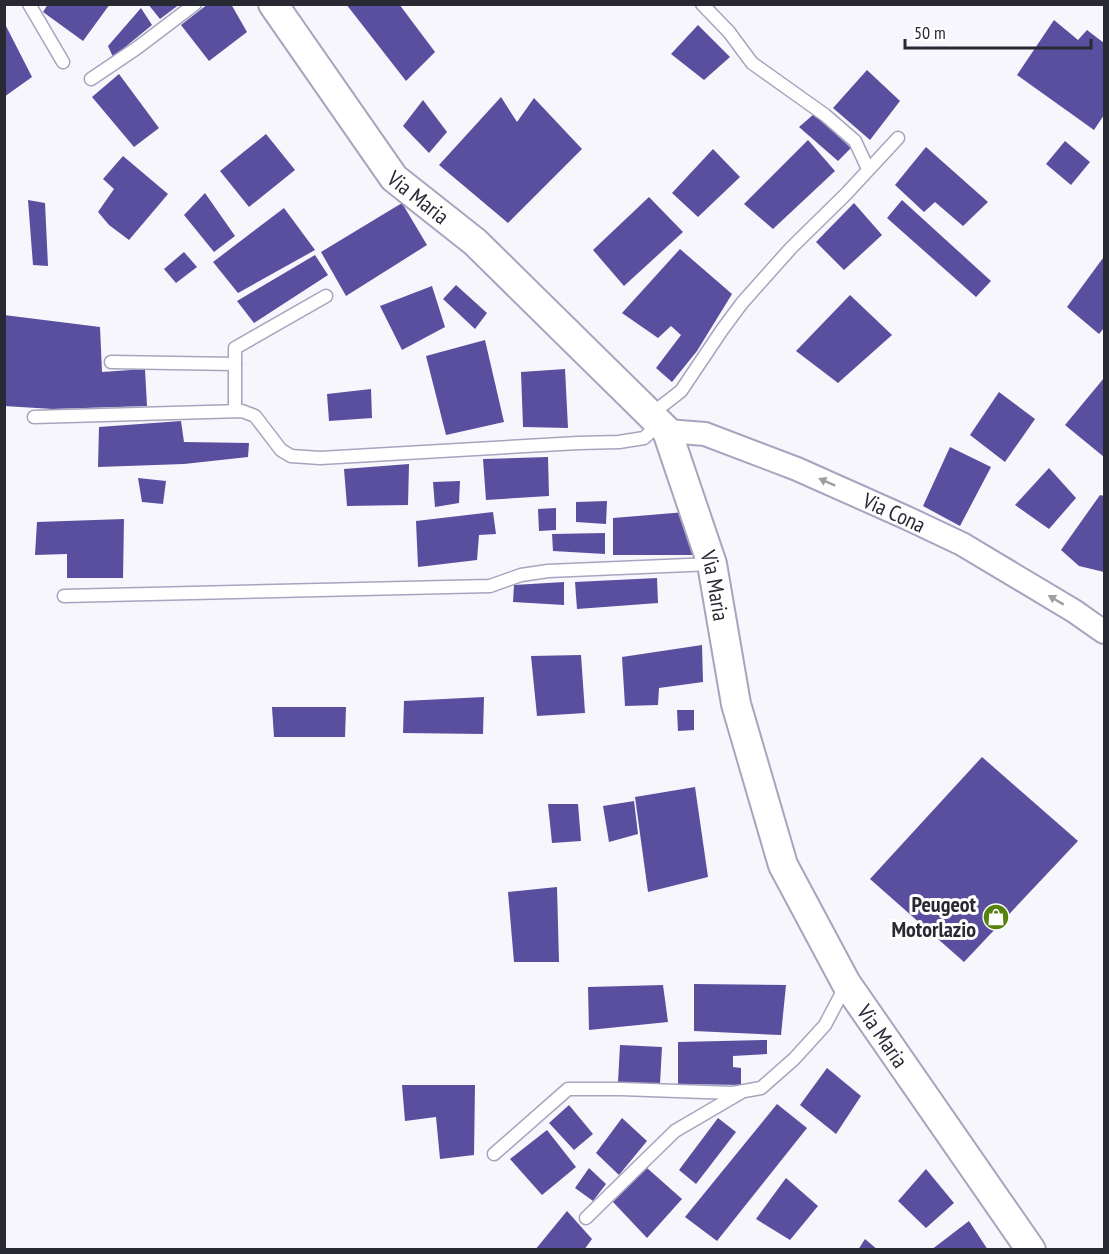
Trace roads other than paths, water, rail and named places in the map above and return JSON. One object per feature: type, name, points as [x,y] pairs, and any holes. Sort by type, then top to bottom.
[{"type":"street","name":"Via Maria","points":[[273,4],[394,178],[475,242],[659,423],[712,564],[736,704],[783,865],[846,983],[1031,1250]]},
{"type":"street","name":"Via Cona","points":[[659,423],[705,434],[796,469],[907,518],[962,544],[1074,611],[1104,633]]},
{"type":"lane","points":[[29,4],[63,62]]},
{"type":"lane","points":[[91,79],[195,4]]},
{"type":"lane","points":[[702,4],[729,32],[752,63],[825,115],[855,141],[868,169]]},
{"type":"lane","points":[[34,417],[242,411],[255,416],[281,450],[291,456],[320,458],[619,442],[644,438],[659,423],[742,303],[791,248],[898,138]]},
{"type":"lane","points":[[235,411],[235,348],[326,296]]},
{"type":"lane","points":[[111,362],[235,364]]},
{"type":"lane","points":[[64,596],[490,585],[521,575],[548,571],[712,564]]},
{"type":"lane","points":[[494,1154],[568,1089],[733,1092],[761,1088],[794,1059],[825,1025],[846,983]]},
{"type":"lane","points":[[586,1218],[675,1131],[745,1091]]},
{"type":"place","name":"Peugeot Motorlazio","points":[[996,917]]}]
